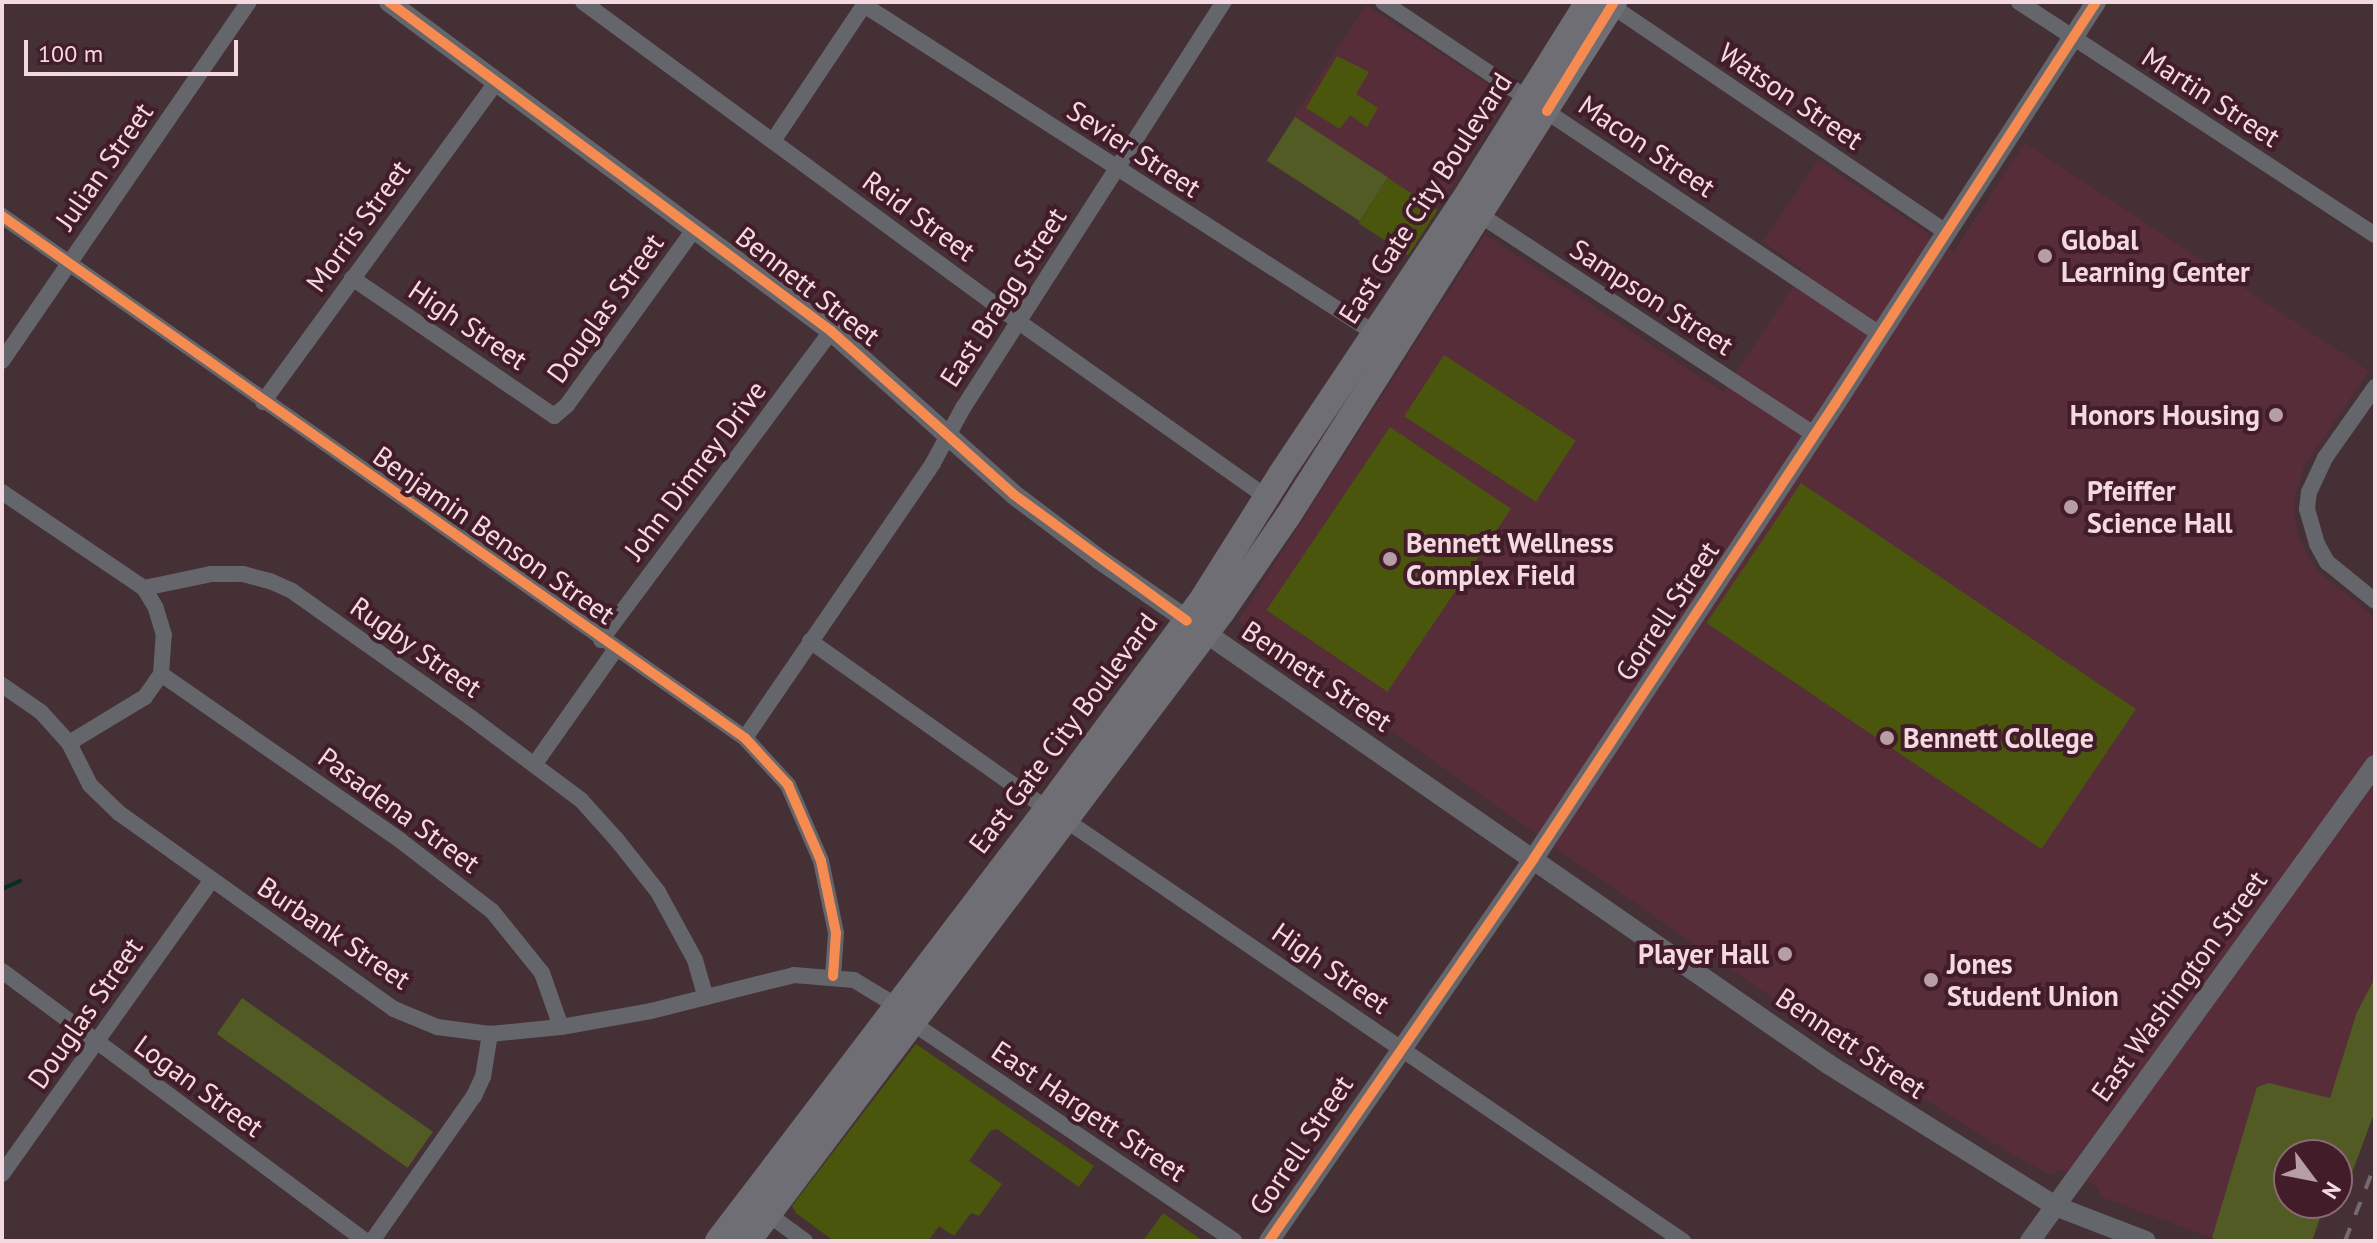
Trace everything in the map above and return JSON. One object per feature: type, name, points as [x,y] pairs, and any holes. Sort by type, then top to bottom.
[{"type":"main road","name":"East Gate City Boulevard","points":[[748,1241],[906,1015],[1196,627],[1288,516],[1471,209],[1605,3]]},
{"type":"main road","name":"East Gate City Boulevard","points":[[1196,627],[1266,497],[1376,334],[1471,209]]},
{"type":"main road","name":"East Gate City Boulevard","points":[[718,1241],[906,1015]]},
{"type":"street","name":"Julian Street","points":[[2,361],[249,2]]},
{"type":"street","name":"Bennett Street","points":[[389,2],[831,331],[1057,529],[1828,1064],[2055,1206],[2146,1241]]},
{"type":"street","name":"Reid Street","points":[[583,2],[1019,322],[1266,497]]},
{"type":"street","name":"East Bragg Street","points":[[745,738],[948,436],[1224,2]]},
{"type":"street","name":"Macon Street","points":[[1383,2],[1881,335]]},
{"type":"street","name":"Martin Street","points":[[2019,2],[2375,235]]},
{"type":"street","name":"Gorrell Street","points":[[1269,1241],[1534,858],[1881,335],[2096,2]]},
{"type":"street","points":[[773,141],[865,3]]},
{"type":"street","name":"Sevier Street","points":[[865,3],[1116,169],[1376,334]]},
{"type":"street","name":"Watson Street","points":[[1605,3],[1947,233]]},
{"type":"street","name":"Morris Street","points":[[263,402],[496,82]]},
{"type":"street","name":"Sampson Street","points":[[1471,209],[1814,434]]},
{"type":"street","name":"Benjamin Benson Street","points":[[2,216],[615,650],[745,738],[788,785],[817,850],[836,933],[833,976]]},
{"type":"street","name":"Douglas Street","points":[[554,416],[567,405],[695,228]]},
{"type":"street","name":"High Street","points":[[352,278],[554,416]]},
{"type":"street","name":"John Dimrey Drive","points":[[601,640],[831,331]]},
{"type":"street","points":[[2375,387],[2325,458],[2309,492],[2307,509],[2317,544],[2327,562],[2375,601]]},
{"type":"street","points":[[2,492],[144,588],[156,608],[164,635],[161,674],[145,697],[69,743]]},
{"type":"street","name":"Rugby Street","points":[[144,588],[211,574],[243,574],[270,581],[292,591],[534,765],[581,800],[658,892],[695,960],[705,996]]},
{"type":"street","name":"High Street","points":[[810,641],[1057,815],[1683,1241]]},
{"type":"street","points":[[534,765],[615,650]]},
{"type":"street","name":"Pasadena Street","points":[[161,674],[401,841],[492,911],[542,973],[561,1027]]},
{"type":"street","name":"Burbank Street","points":[[2,685],[41,712],[69,743],[90,785],[119,813],[394,1009],[437,1027],[490,1034],[561,1027],[651,1011],[794,975],[833,976],[867,986],[906,1015]]},
{"type":"street","name":"East Washington Street","points":[[2030,1241],[2375,765]]},
{"type":"street","name":"Douglas Street","points":[[2,1174],[211,881]]},
{"type":"street","name":"Logan Street","points":[[2,971],[369,1241]]},
{"type":"street","name":"East Hargett Street","points":[[906,1015],[1235,1241]]},
{"type":"street","points":[[369,1241],[474,1096],[483,1077],[490,1034]]},
{"type":"street","points":[[768,1214],[805,1241]]},
{"type":"shaded area","points":[[1366,5],[1509,98],[1436,209],[1294,117]]},
{"type":"shaded area","name":"Bennett College","points":[[2025,143],[2369,371],[2304,466],[2293,503],[2298,535],[2309,559],[2319,572],[2375,618],[2375,1111],[2353,1170],[2353,1139],[2273,1139],[2273,1219],[2320,1219],[2312,1241],[2221,1241],[2101,1197],[2098,1187],[2062,1169],[2050,1175],[2007,1151],[1870,1065],[1561,852],[1238,621],[1485,235],[1723,392],[1804,270],[1763,242],[1818,160],[1954,251]]},
{"type":"green space","points":[[1337,56],[1369,72],[1356,94],[1378,108],[1367,127],[1350,115],[1340,129],[1306,108]]},
{"type":"green space","points":[[1295,117],[1388,177],[1360,221],[1267,161]]},
{"type":"green space","points":[[1388,178],[1437,210],[1408,255],[1359,223]]},
{"type":"green space","points":[[1444,355],[1576,441],[1536,502],[1404,416]]},
{"type":"green space","name":"Bennett Wellness Complex Field","points":[[1390,427],[1511,509],[1387,692],[1266,610]]},
{"type":"green space","points":[[1801,483],[2136,709],[2041,849],[1706,623]]},
{"type":"green space","points":[[2375,978],[2375,1111],[2353,1170],[2353,1139],[2273,1139],[2273,1219],[2320,1219],[2312,1241],[2221,1241],[2212,1238],[2257,1087],[2269,1083],[2330,1098],[2357,1012]]},
{"type":"green space","points":[[242,998],[433,1132],[408,1168],[217,1034]]},
{"type":"green space","points":[[916,1044],[1094,1166],[1079,1187],[997,1129],[990,1131],[969,1161],[1002,1184],[979,1216],[971,1213],[954,1236],[939,1226],[928,1241],[834,1241],[796,1213],[792,1206]]},
{"type":"green space","points":[[1163,1213],[1203,1241],[1143,1241]]},
{"type":"waterway","points":[[2,889],[20,881]]},
{"type":"railway","points":[[2345,1241],[2375,1165]]},
{"type":"cycle path","points":[[389,2],[831,331],[1013,494],[1187,621]]},
{"type":"cycle path","points":[[1547,111],[1614,2]]},
{"type":"cycle path","points":[[1269,1241],[1534,858],[1835,404],[2096,2]]},
{"type":"cycle path","points":[[2,216],[745,738],[788,785],[821,861],[836,933],[833,976]]},
{"type":"place","name":"Global Learning Center","points":[[2045,256]]},
{"type":"place","name":"Honors Housing","points":[[2276,415]]},
{"type":"place","name":"Pfeiffer Science Hall","points":[[2071,507]]},
{"type":"place","name":"Bennett Wellness Complex Field","points":[[1390,559]]},
{"type":"place","name":"Bennett College","points":[[1887,738]]},
{"type":"place","name":"Player Hall","points":[[1785,954]]},
{"type":"place","name":"Jones Student Union","points":[[1931,980]]}]
